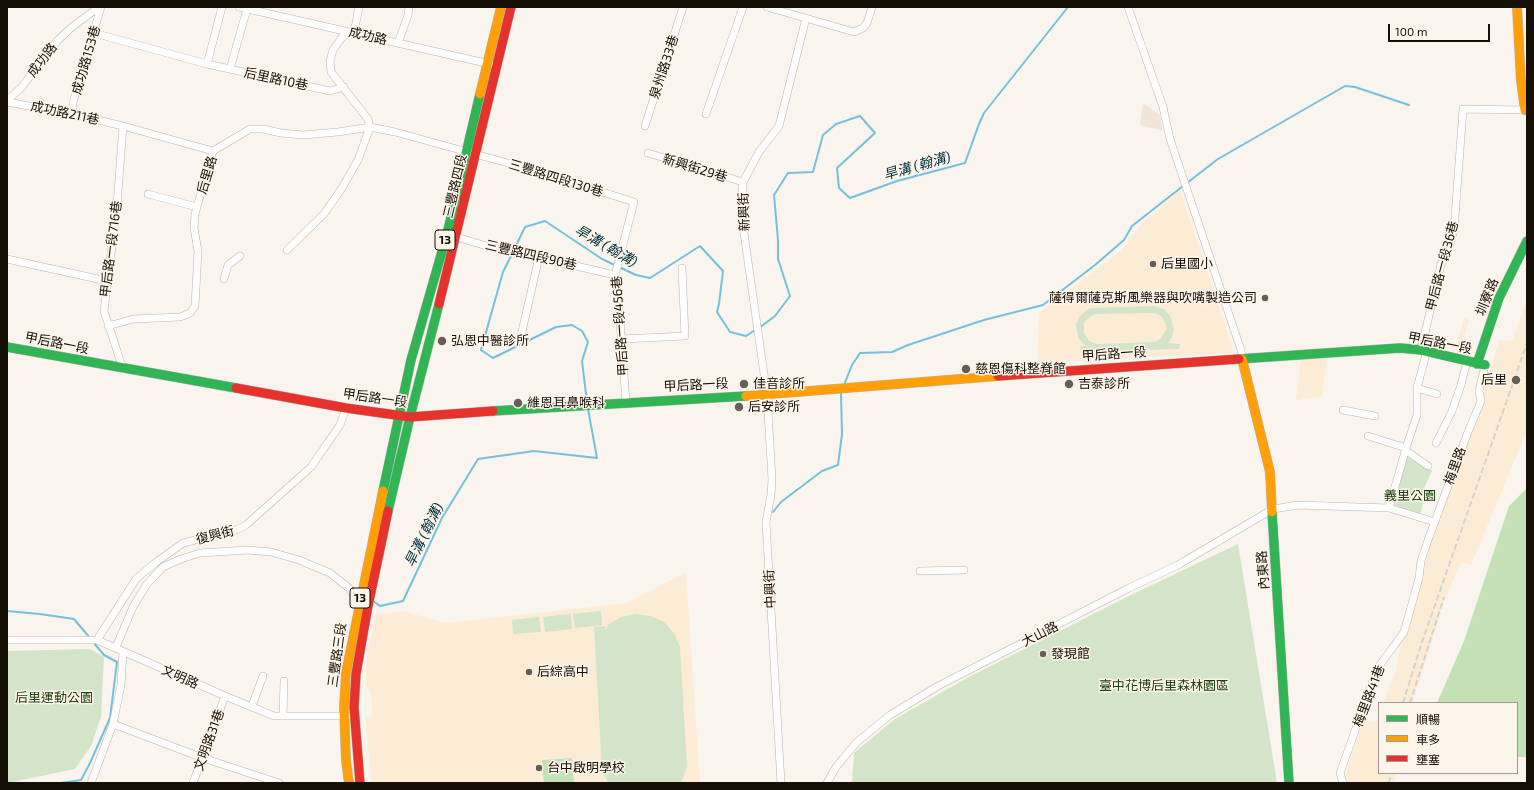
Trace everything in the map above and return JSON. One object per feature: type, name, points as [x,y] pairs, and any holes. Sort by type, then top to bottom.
[{"type":"main road","name":"三豐路四段","points":[[410,417],[456,237],[487,63],[500,7]]},
{"type":"main road","name":"三豐路四段","points":[[399,415],[411,360],[496,66],[511,7]]},
{"type":"main road","points":[[1517,7],[1521,82],[1526,110]]},
{"type":"main road","name":"圳寮路","points":[[1481,365],[1499,298],[1527,241]]},
{"type":"main road","name":"甲后路一段","points":[[7,347],[346,408],[410,417],[768,394],[1048,371],[1377,349],[1400,348],[1423,350],[1481,365]]},
{"type":"main road","name":"內東路","points":[[1242,359],[1269,465],[1289,783]]},
{"type":"main road","name":"三豐路三段","points":[[360,783],[354,716],[356,674],[363,605],[399,415]]},
{"type":"main road","name":"三豐路三段","points":[[349,783],[346,761],[344,716],[346,673],[381,541],[410,417]]},
{"type":"street","name":"成功路153巷","points":[[73,114],[73,103],[94,33],[100,7]]},
{"type":"street","name":"成功路","points":[[7,101],[21,88],[57,40],[100,7]]},
{"type":"street","points":[[207,64],[222,7]]},
{"type":"street","points":[[287,250],[324,214],[342,188],[358,160],[370,128],[368,119],[331,72],[330,61],[333,50],[343,36],[354,33],[359,7]]},
{"type":"street","points":[[398,43],[408,15],[409,7]]},
{"type":"street","name":"泉州路33巷","points":[[645,126],[683,7]]},
{"type":"street","points":[[706,114],[743,7]]},
{"type":"street","points":[[767,7],[854,32],[864,28],[872,7]]},
{"type":"street","points":[[1128,7],[1163,107],[1170,139],[1241,350],[1242,359]]},
{"type":"street","name":"成功路","points":[[243,8],[496,66]]},
{"type":"street","points":[[230,69],[243,8]]},
{"type":"street","name":"新興街","points":[[768,394],[741,212],[743,182],[759,152],[780,126],[806,18]]},
{"type":"street","name":"后里路10巷","points":[[94,33],[207,64],[330,91],[344,87]]},
{"type":"street","name":"成功路211巷","points":[[7,101],[123,126],[213,151]]},
{"type":"street","name":"甲后路一段36巷","points":[[1423,350],[1441,264],[1448,251],[1454,230],[1462,109],[1526,110]]},
{"type":"street","name":"甲后路一段716巷","points":[[123,126],[118,205],[104,311],[123,369]]},
{"type":"street","name":"后里路","points":[[108,326],[133,319],[180,317],[190,313],[195,306],[198,251],[194,228],[197,207],[213,151],[250,129],[263,129],[303,135],[370,128],[395,132],[471,154]]},
{"type":"street","name":"新興街29巷","points":[[648,153],[743,182]]},
{"type":"street","name":"三豐路四段130巷","points":[[471,154],[533,170],[632,201],[634,204]]},
{"type":"street","points":[[148,194],[197,207]]},
{"type":"street","name":"甲后路一段456巷","points":[[626,402],[622,339],[615,276],[634,204]]},
{"type":"street","name":"三豐路四段90巷","points":[[447,234],[500,250],[539,257],[615,276]]},
{"type":"street","points":[[224,279],[228,265],[240,256]]},
{"type":"street","points":[[521,336],[539,257]]},
{"type":"street","points":[[7,259],[107,281]]},
{"type":"street","points":[[622,339],[685,336],[682,268]]},
{"type":"street","points":[[1389,508],[1416,415],[1418,388],[1425,358],[1423,350]]},
{"type":"street","points":[[1436,444],[1452,411],[1467,361]]},
{"type":"street","name":"梅里路","points":[[1435,522],[1481,401],[1479,391],[1481,365]]},
{"type":"street","points":[[1418,388],[1437,394]]},
{"type":"street","name":"中興街","points":[[768,394],[772,479],[771,495],[766,522],[781,783]]},
{"type":"street","name":"復興街","points":[[97,640],[136,579],[155,563],[183,543],[236,530],[246,525],[311,467],[340,425],[346,408]]},
{"type":"street","points":[[1343,410],[1375,416]]},
{"type":"street","points":[[1368,436],[1406,449],[1428,466]]},
{"type":"street","points":[[1272,509],[1298,505],[1389,508],[1435,522]]},
{"type":"street","name":"大山路","points":[[827,783],[836,767],[857,742],[890,715],[938,686],[1129,588],[1178,565],[1272,509]]},
{"type":"street","name":"梅里路41巷","points":[[1343,783],[1340,773],[1377,669],[1404,632],[1419,578],[1421,561],[1435,522]]},
{"type":"street","name":"復興街","points":[[116,647],[133,607],[147,584],[163,568],[200,553],[238,550],[271,552],[299,560],[330,573],[349,588],[363,605]]},
{"type":"street","points":[[920,571],[964,570]]},
{"type":"street","name":"文明路","points":[[7,640],[97,640],[274,716],[354,716]]},
{"type":"street","points":[[91,783],[113,724],[121,685],[123,652]]},
{"type":"street","points":[[252,706],[263,676]]},
{"type":"street","points":[[283,716],[284,681]]},
{"type":"street","name":"文明路31巷","points":[[194,783],[225,696]]},
{"type":"street","points":[[113,724],[203,758],[278,783]]},
{"type":"shaded area","points":[[1143,103],[1160,115],[1163,131],[1140,125]]},
{"type":"shaded area","name":"后里國小","points":[[1180,190],[1234,353],[1037,363],[1039,313],[1122,250],[1139,227]]},
{"type":"shaded area","points":[[1527,300],[1527,431],[1471,565],[1461,562],[1447,594],[1412,702],[1383,702],[1396,671],[1400,648],[1408,631],[1416,594],[1433,537],[1483,395],[1499,340],[1512,341]]},
{"type":"shaded area","points":[[1464,318],[1469,320],[1459,353],[1455,352]]},
{"type":"shaded area","points":[[1327,358],[1322,397],[1296,400],[1301,359]]},
{"type":"shaded area","name":"后綜高中","points":[[686,572],[700,783],[372,783],[365,717],[372,716],[372,701],[369,690],[365,686],[367,658],[376,613],[386,614],[403,611],[445,623],[627,603]]},
{"type":"shaded area","points":[[1378,717],[1378,774],[1395,774],[1394,783],[1344,783],[1343,781],[1364,720],[1376,722]]},
{"type":"green space","points":[[1155,306],[1164,309],[1170,316],[1174,329],[1172,337],[1168,343],[1180,344],[1179,349],[1081,352],[1080,346],[1086,346],[1078,338],[1076,324],[1080,316],[1091,308]],"holes":[[[1094,314],[1158,314],[1163,318],[1167,328],[1161,338],[1156,342],[1096,344],[1089,341],[1084,333],[1084,323]]]},
{"type":"green space","name":"義里公園","points":[[1407,457],[1432,471],[1423,490],[1426,492],[1420,515],[1393,505]]},
{"type":"green space","points":[[1527,488],[1527,757],[1518,757],[1518,702],[1437,702],[1464,641],[1509,506]]},
{"type":"green space","name":"臺中花博后里森林園區","points":[[1238,544],[1277,783],[852,783],[854,753],[895,719],[969,677],[1131,595]]},
{"type":"green space","points":[[601,611],[602,625],[575,628],[573,614]]},
{"type":"green space","points":[[571,614],[572,629],[545,632],[543,617]]},
{"type":"green space","points":[[635,614],[650,616],[664,622],[674,633],[680,647],[687,766],[680,783],[608,783],[602,770],[594,627],[605,626],[606,629],[608,625],[621,617]]},
{"type":"green space","points":[[539,617],[541,632],[513,634],[512,620]]},
{"type":"green space","name":"后里運動公園","points":[[90,649],[104,657],[101,717],[91,746],[75,769],[7,783],[7,651]]},
{"type":"green space","points":[[572,758],[574,783],[544,783],[542,760]]},
{"type":"waterway","name":"旱溝 (翰溝)","points":[[759,328],[775,316],[790,296],[778,259],[774,195],[788,173],[813,172],[823,135],[836,124],[860,116],[875,133],[837,168],[839,188],[850,198],[897,181],[965,163],[984,113],[1068,7]]},
{"type":"waterway","points":[[1187,183],[1218,159],[1345,86],[1355,87],[1409,105]]},
{"type":"waterway","points":[[844,385],[852,365],[860,353],[892,352],[908,345],[984,320],[1043,305],[1095,265],[1124,240],[1132,226],[1183,186]]},
{"type":"waterway","name":"旱溝 (翰溝)","points":[[514,250],[525,227],[545,221],[602,259],[636,275],[650,278],[700,246],[723,271],[717,312],[730,332],[746,336],[755,330]]},
{"type":"waterway","name":"旱溝 (翰溝)","points":[[512,254],[503,272],[481,350],[493,358],[556,327],[572,325],[582,331],[588,342],[582,361],[587,402]]},
{"type":"waterway","points":[[773,512],[781,502],[822,471],[838,465],[842,434],[841,393]]},
{"type":"waterway","name":"旱溝 (翰溝)","points":[[373,601],[380,606],[403,601],[442,518],[478,459],[534,451],[597,458],[588,409]]},
{"type":"waterway","points":[[7,611],[74,619],[90,638]]},
{"type":"waterway","points":[[61,783],[81,780],[110,718],[117,662],[104,655],[93,642]]},
{"type":"railway","points":[[1403,702],[1421,645],[1527,343]]},
{"type":"railway","points":[[1410,702],[1444,597]]},
{"type":"railway","points":[[1389,783],[1391,774]]},
{"type":"traffic: fast","points":[[383,491],[411,360],[447,234],[480,94]]},
{"type":"traffic: fast","points":[[1477,364],[1499,298],[1527,241]]},
{"type":"traffic: fast","points":[[388,511],[439,304]]},
{"type":"traffic: fast","points":[[7,347],[236,388]]},
{"type":"traffic: fast","points":[[1239,359],[1400,348],[1421,350],[1485,365]]},
{"type":"traffic: fast","points":[[493,411],[746,396]]},
{"type":"traffic: fast","points":[[1272,512],[1289,783]]},
{"type":"traffic: slow","points":[[480,94],[501,7]]},
{"type":"traffic: slow","points":[[1517,7],[1521,81],[1525,110],[1527,110]]},
{"type":"traffic: slow","points":[[1242,359],[1270,472],[1272,512]]},
{"type":"traffic: slow","points":[[746,396],[998,376]]},
{"type":"traffic: slow","points":[[349,783],[346,761],[344,707],[346,673],[383,491]]},
{"type":"traffic: jam","points":[[439,304],[511,7]]},
{"type":"traffic: jam","points":[[998,376],[1239,359]]},
{"type":"traffic: jam","points":[[236,388],[346,408],[410,417],[493,411]]},
{"type":"traffic: jam","points":[[360,783],[354,707],[356,674],[368,606],[388,511]]},
{"type":"place","name":"后里國小","points":[[1153,264]]},
{"type":"place","name":"薩得爾薩克斯風樂器與吹嘴製造公司","points":[[1265,298]]},
{"type":"place","name":"弘恩中醫診所","points":[[442,341]]},
{"type":"place","name":"慈恩傷科整脊館","points":[[966,369]]},
{"type":"place","name":"后里","points":[[1516,380]]},
{"type":"place","name":"佳音診所","points":[[744,384]]},
{"type":"place","name":"吉泰診所","points":[[1069,384]]},
{"type":"place","name":"維恩耳鼻喉科","points":[[518,403]]},
{"type":"place","name":"后安診所","points":[[739,407]]},
{"type":"place","name":"發現館","points":[[1043,654]]},
{"type":"place","name":"后綜高中","points":[[529,672]]},
{"type":"place","name":"台中啟明學校","points":[[539,768]]}]
